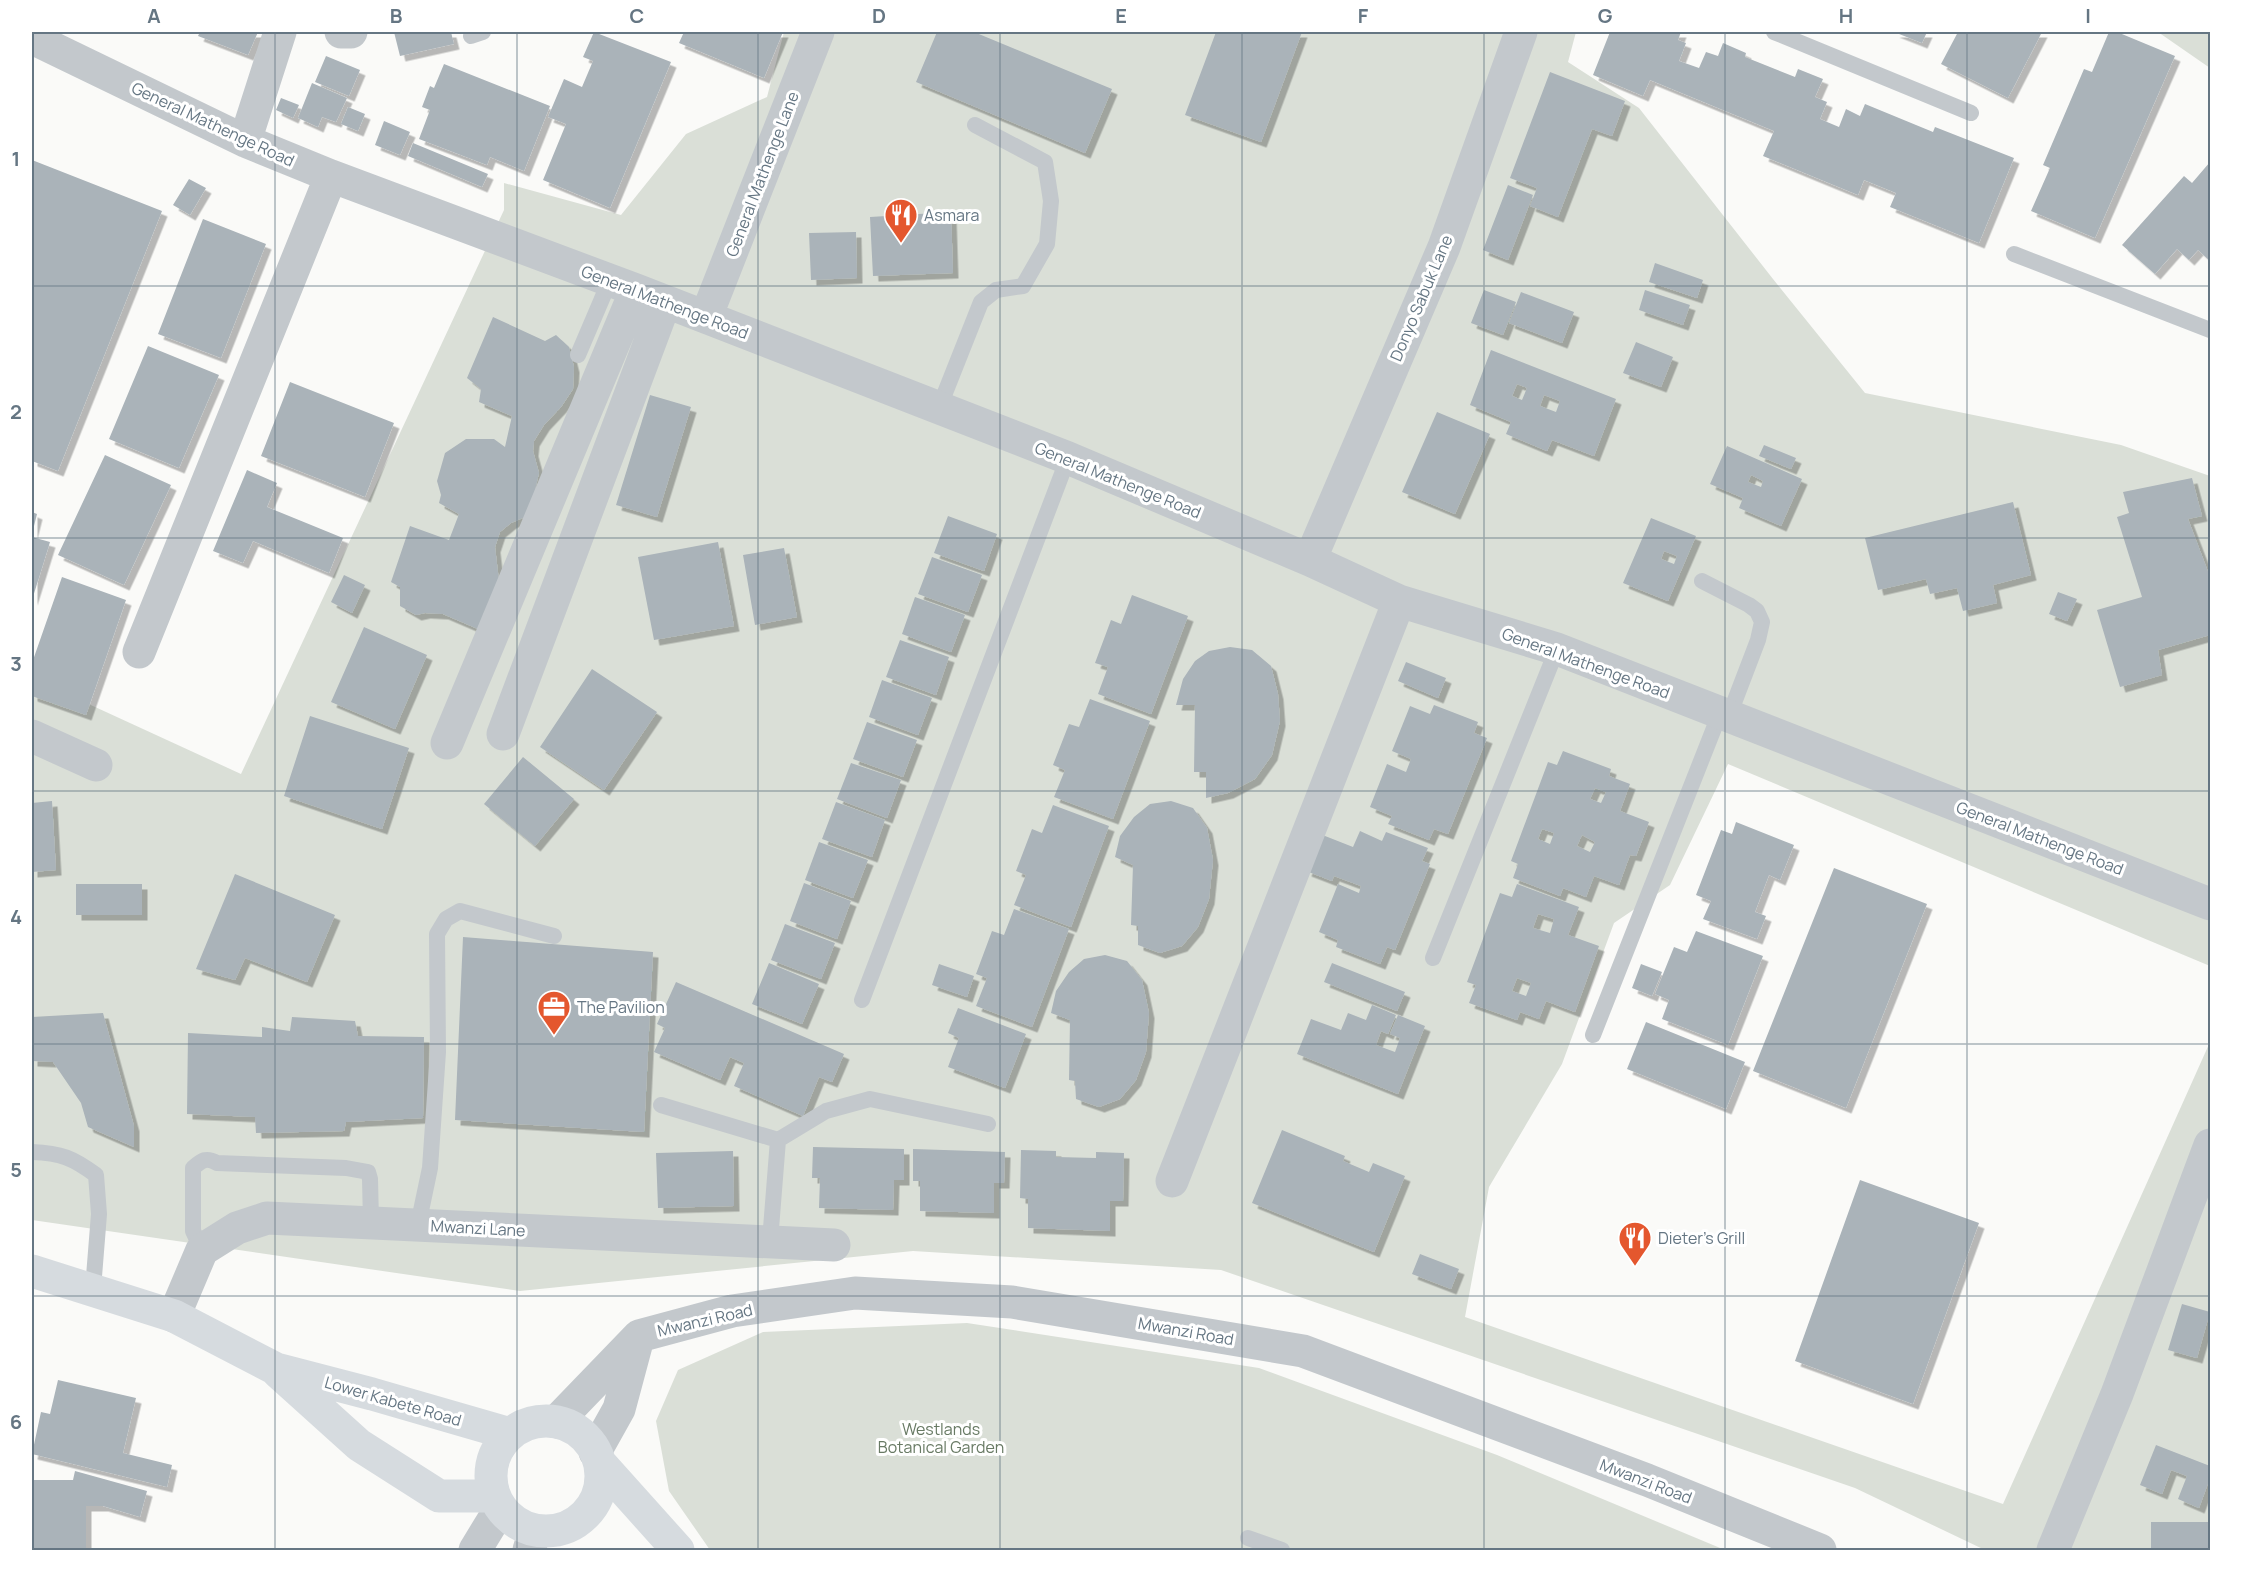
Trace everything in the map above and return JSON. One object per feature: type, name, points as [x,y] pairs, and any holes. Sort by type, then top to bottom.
[{"type":"main road","name":"Lower Kabete Road","points":[[32,1271],[174,1316],[276,1369],[510,1434]]},
{"type":"main road","name":"Lower Kabete Road","points":[[276,1369],[359,1445],[439,1496],[497,1502]]},
{"type":"main road","points":[[598,1458],[601,1484],[595,1503],[582,1519],[544,1541],[515,1523],[497,1502],[490,1483],[490,1469],[497,1450],[510,1434],[522,1426],[535,1422],[556,1422],[572,1428],[585,1438],[598,1458],[678,1551]]},
{"type":"street","points":[[245,141],[280,32]]},
{"type":"street","points":[[341,32],[351,32]]},
{"type":"street","name":"General Mathenge Lane","points":[[706,317],[818,32]]},
{"type":"street","name":"Donyo Sabuk Lane","points":[[1310,560],[1444,247],[1521,32]]},
{"type":"street","name":"General Mathenge Road","points":[[32,38],[245,141],[1068,458],[1310,560],[1399,601],[1557,649],[2211,904]]},
{"type":"street","points":[[139,652],[331,176]]},
{"type":"street","points":[[503,734],[637,291]]},
{"type":"street","points":[[447,743],[637,291]]},
{"type":"street","points":[[1172,1181],[1399,601]]},
{"type":"street","points":[[32,736],[96,765]]},
{"type":"street","points":[[2053,1551],[2117,1394],[2211,1144]]},
{"type":"street","name":"Mwanzi Lane","points":[[202,1250],[237,1228],[267,1218],[834,1245]]},
{"type":"street","points":[[174,1316],[202,1250]]},
{"type":"street","name":"Mwanzi Road","points":[[556,1422],[639,1336],[732,1311],[855,1293],[1012,1302],[1303,1351],[1647,1480],[1820,1551]]},
{"type":"street","points":[[598,1458],[619,1409],[639,1336]]},
{"type":"street","points":[[475,1551],[497,1502]]},
{"type":"lane","points":[[1774,32],[1971,113]]},
{"type":"lane","points":[[939,408],[981,302],[996,290],[1023,286],[1047,244],[1051,201],[1045,162],[975,125]]},
{"type":"lane","points":[[2014,254],[2211,330]]},
{"type":"lane","points":[[578,355],[637,291]]},
{"type":"lane","points":[[862,1000],[1068,458]]},
{"type":"lane","points":[[1593,1035],[1724,714],[1758,640],[1762,622],[1757,611],[1702,581]]},
{"type":"lane","points":[[1433,958],[1557,649]]},
{"type":"lane","points":[[418,1225],[430,1168],[438,1052],[437,934],[446,918],[460,911],[554,936]]},
{"type":"lane","points":[[661,1105],[778,1140],[826,1111],[870,1100],[988,1124]]},
{"type":"lane","points":[[770,1241],[778,1140]]},
{"type":"lane","points":[[32,1152],[54,1153],[76,1160],[96,1175],[99,1214],[93,1289]]},
{"type":"lane","points":[[202,1250],[194,1231],[194,1168],[201,1160],[209,1159],[217,1163],[323,1167],[368,1172],[371,1222]]},
{"type":"lane","points":[[1248,1538],[1281,1551]]},
{"type":"green space","points":[[784,32],[1576,32],[1568,62],[1639,108],[1865,393],[2121,445],[2210,476],[2210,966],[1728,764],[1670,885],[1614,923],[1562,1064],[1489,1187],[1465,1317],[2003,1504],[2210,1042],[2210,1550],[1985,1550],[1855,1488],[1221,1270],[913,1251],[520,1291],[32,1220],[32,678],[241,774],[504,210],[504,183],[621,215],[686,134],[767,97]]},
{"type":"green space","points":[[2158,32],[2210,32],[2210,68]]},
{"type":"green space","name":"Westlands Botanical Garden","points":[[967,1323],[1259,1368],[1497,1455],[1725,1550],[710,1550],[669,1491],[656,1421],[678,1370],[763,1332]]},
{"type":"building","points":[[200,32],[258,32],[248,55],[198,36]]},
{"type":"building","points":[[394,32],[451,32],[454,44],[400,56]]},
{"type":"building","points":[[594,32],[671,62],[610,208],[543,180],[566,124],[548,117],[564,79],[582,87],[593,61],[583,57]]},
{"type":"building","points":[[684,32],[783,32],[764,78],[679,43]]},
{"type":"building","points":[[937,32],[974,32],[1112,89],[1085,153],[916,82]]},
{"type":"building","points":[[1216,32],[1302,32],[1261,142],[1185,115]]},
{"type":"building","points":[[1610,32],[1681,32],[1678,40],[1686,43],[1679,61],[1699,68],[1706,52],[1718,56],[1723,43],[1746,53],[1745,57],[1795,77],[1798,69],[1823,79],[1815,97],[1827,102],[1820,119],[1839,127],[1846,109],[1860,116],[1865,104],[1933,132],[1935,127],[2014,158],[1979,243],[1890,207],[1896,193],[1864,180],[1858,195],[1763,156],[1774,131],[1650,80],[1643,96],[1593,75]]},
{"type":"building","points":[[1894,32],[1927,32],[1922,43]]},
{"type":"building","points":[[1958,32],[2042,32],[2008,98],[1941,64]]},
{"type":"building","points":[[2109,32],[2117,32],[2175,56],[2095,238],[2031,211],[2050,168],[2043,165],[2084,69],[2092,72]]},
{"type":"building","points":[[326,56],[360,70],[349,96],[315,82]]},
{"type":"building","points":[[444,64],[550,106],[524,171],[490,157],[487,165],[419,139],[430,110],[422,107],[430,86],[434,88]]},
{"type":"building","points":[[1550,72],[1625,101],[1612,136],[1592,129],[1558,217],[1530,206],[1537,188],[1510,178]]},
{"type":"building","points":[[312,83],[347,98],[336,122],[322,117],[318,127],[298,118]]},
{"type":"building","points":[[281,98],[299,105],[293,118],[276,110]]},
{"type":"building","points":[[348,107],[365,114],[358,131],[341,124]]},
{"type":"building","points":[[384,121],[410,132],[400,155],[375,145]]},
{"type":"building","points":[[413,143],[488,174],[482,187],[408,156]]},
{"type":"building","points":[[32,160],[162,211],[58,471],[32,461]]},
{"type":"building","points":[[2210,162],[2210,261],[2198,250],[2189,260],[2177,249],[2155,274],[2122,245],[2184,176],[2192,183]]},
{"type":"building","points":[[189,179],[206,188],[190,215],[173,205]]},
{"type":"building","points":[[1508,185],[1533,195],[1508,260],[1483,250]]},
{"type":"building","points":[[951,212],[953,273],[873,276],[870,217]]},
{"type":"building","points":[[203,219],[266,244],[221,358],[158,334]]},
{"type":"building","points":[[856,232],[857,278],[811,280],[809,233]]},
{"type":"building","points":[[1655,263],[1703,280],[1697,298],[1649,282]]},
{"type":"building","points":[[1484,290],[1516,302],[1503,335],[1471,323]]},
{"type":"building","points":[[1645,290],[1690,305],[1683,325],[1639,310]]},
{"type":"building","points":[[1521,292],[1574,312],[1562,343],[1509,323]]},
{"type":"building","points":[[493,317],[545,341],[556,335],[569,347],[574,367],[573,389],[534,441],[533,451],[539,473],[534,494],[525,517],[511,523],[500,532],[495,547],[499,581],[478,629],[443,614],[416,615],[400,606],[400,587],[391,582],[410,526],[449,540],[459,514],[439,503],[441,495],[437,481],[445,453],[466,439],[494,439],[505,447],[512,416],[479,402],[481,389],[467,378]]},
{"type":"building","points":[[1636,342],[1673,357],[1661,387],[1623,373]]},
{"type":"building","points":[[148,346],[219,375],[179,468],[109,439]]},
{"type":"building","points":[[1491,350],[1616,399],[1594,456],[1552,440],[1547,451],[1506,434],[1511,422],[1470,405]],"holes":[[[1517,384],[1527,388],[1522,400],[1512,396]],[[1544,395],[1560,401],[1556,412],[1540,406]]]},
{"type":"building","points":[[290,382],[394,423],[365,497],[261,456]]},
{"type":"building","points":[[650,395],[691,407],[657,517],[616,505]]},
{"type":"building","points":[[1437,412],[1490,434],[1455,514],[1402,492]]},
{"type":"building","points":[[1764,445],[1796,458],[1791,469],[1759,456]]},
{"type":"building","points":[[1727,446],[1802,479],[1781,526],[1739,508],[1743,498],[1710,484]],"holes":[[[1751,475],[1763,481],[1761,487],[1748,482]]]},
{"type":"building","points":[[105,455],[171,485],[124,585],[58,555]]},
{"type":"building","points":[[247,470],[277,483],[267,507],[343,538],[329,573],[253,541],[243,563],[213,551]]},
{"type":"building","points":[[2192,478],[2202,516],[2188,519],[2210,577],[2210,635],[2158,650],[2162,675],[2120,687],[2097,610],[2142,597],[2117,517],[2129,513],[2123,492]]},
{"type":"building","points":[[2013,502],[2031,575],[1993,585],[1997,603],[1963,611],[1957,588],[1930,594],[1926,579],[1878,590],[1865,538]]},
{"type":"building","points":[[32,512],[37,514],[32,534]]},
{"type":"building","points":[[948,516],[997,534],[984,571],[934,553]]},
{"type":"building","points":[[1651,518],[1696,536],[1668,601],[1623,583]],"holes":[[[1664,551],[1677,556],[1674,564],[1661,559]]]},
{"type":"building","points":[[32,537],[50,542],[32,600]]},
{"type":"building","points":[[718,542],[734,626],[654,640],[638,557]]},
{"type":"building","points":[[784,548],[797,617],[755,625],[743,555]]},
{"type":"building","points":[[932,557],[982,575],[968,612],[918,594]]},
{"type":"building","points":[[344,575],[365,585],[352,613],[331,602]]},
{"type":"building","points":[[62,577],[126,600],[86,715],[32,696],[32,663]]},
{"type":"building","points":[[2058,592],[2077,599],[2067,621],[2049,614]]},
{"type":"building","points":[[1132,595],[1188,616],[1151,714],[1098,694],[1108,667],[1095,663],[1111,620],[1121,624]]},
{"type":"building","points":[[915,597],[965,615],[951,652],[902,634]]},
{"type":"building","points":[[364,627],[427,655],[395,729],[331,702]]},
{"type":"building","points":[[900,640],[949,657],[936,695],[886,677]]},
{"type":"building","points":[[1230,647],[1252,650],[1271,666],[1278,694],[1280,721],[1272,755],[1255,779],[1228,793],[1206,798],[1206,772],[1194,772],[1195,705],[1176,705],[1183,679],[1195,661],[1209,651]]},
{"type":"building","points":[[1406,662],[1446,678],[1438,698],[1398,681]]},
{"type":"building","points":[[592,669],[657,712],[604,790],[540,747]]},
{"type":"building","points":[[882,680],[932,698],[918,735],[869,717]]},
{"type":"building","points":[[1090,699],[1150,721],[1113,819],[1054,797],[1065,770],[1053,765],[1069,724],[1079,727]]},
{"type":"building","points":[[1434,705],[1478,722],[1474,733],[1487,738],[1448,834],[1434,829],[1429,840],[1388,824],[1392,816],[1370,807],[1387,764],[1406,772],[1411,759],[1392,751],[1410,706],[1430,714]]},
{"type":"building","points":[[310,716],[409,748],[382,829],[284,796]]},
{"type":"building","points":[[867,722],[917,740],[903,777],[853,759]]},
{"type":"building","points":[[1563,751],[1611,769],[1609,776],[1630,784],[1620,811],[1649,822],[1636,856],[1630,855],[1619,885],[1594,876],[1586,897],[1563,888],[1560,896],[1513,878],[1518,864],[1511,861],[1548,762],[1557,765]],"holes":[[[1595,788],[1606,792],[1601,803],[1590,799]],[[1542,829],[1554,833],[1550,844],[1538,839]],[[1582,835],[1595,842],[1590,852],[1577,846]]]},
{"type":"building","points":[[523,757],[574,799],[535,846],[484,804]]},
{"type":"building","points":[[851,763],[901,780],[887,818],[837,799]]},
{"type":"building","points":[[52,801],[56,870],[32,872],[32,803]]},
{"type":"building","points":[[1171,801],[1193,808],[1207,828],[1213,860],[1209,899],[1198,927],[1182,946],[1160,953],[1138,945],[1138,926],[1131,925],[1133,865],[1115,857],[1120,836],[1134,817],[1150,804]]},
{"type":"building","points":[[836,802],[885,820],[872,857],[822,839]]},
{"type":"building","points":[[1053,805],[1109,826],[1071,927],[1014,905],[1026,875],[1016,871],[1032,829],[1042,833]]},
{"type":"building","points":[[1736,822],[1794,845],[1780,880],[1769,875],[1755,912],[1766,916],[1757,939],[1703,919],[1711,901],[1696,895],[1721,830],[1732,834]]},
{"type":"building","points":[[1360,831],[1382,841],[1386,832],[1428,848],[1422,861],[1430,864],[1395,950],[1387,947],[1380,964],[1336,947],[1338,940],[1319,932],[1338,884],[1359,893],[1361,886],[1334,876],[1332,881],[1306,871],[1320,834],[1353,847]]},
{"type":"building","points":[[819,842],[868,860],[853,898],[805,880]]},
{"type":"building","points":[[1834,868],[1927,904],[1846,1108],[1753,1071]]},
{"type":"building","points":[[235,874],[335,915],[307,982],[245,958],[235,980],[196,969]]},
{"type":"building","points":[[804,883],[851,901],[837,939],[790,921]]},
{"type":"building","points":[[76,884],[142,884],[142,915],[76,915]]},
{"type":"building","points":[[1517,884],[1579,907],[1568,935],[1599,946],[1575,1012],[1546,1001],[1539,1019],[1520,1012],[1517,1020],[1469,1003],[1476,985],[1467,982],[1500,893],[1512,897]],"holes":[[[1538,914],[1554,919],[1550,933],[1533,928]],[[1517,978],[1531,983],[1526,996],[1512,991]]]},
{"type":"building","points":[[1014,909],[1069,929],[1032,1027],[976,1006],[987,978],[976,974],[992,931],[1004,935]]},
{"type":"building","points":[[785,924],[835,943],[821,979],[771,960]]},
{"type":"building","points":[[1696,931],[1763,956],[1728,1045],[1662,1019],[1669,1000],[1655,994],[1674,947],[1687,952]]},
{"type":"building","name":"The Pavilion","points":[[463,937],[653,952],[644,1132],[455,1120]]},
{"type":"building","points":[[1105,955],[1127,961],[1142,980],[1149,1013],[1146,1052],[1136,1080],[1120,1099],[1099,1107],[1076,1099],[1075,1081],[1069,1080],[1070,1020],[1051,1013],[1056,991],[1069,972],[1084,959]]},
{"type":"building","points":[[769,963],[819,984],[802,1024],[752,1004]]},
{"type":"building","points":[[1332,963],[1405,992],[1397,1011],[1324,982]]},
{"type":"building","points":[[939,964],[974,976],[967,997],[932,985]]},
{"type":"building","points":[[1641,964],[1662,972],[1652,996],[1632,988]]},
{"type":"building","points":[[676,982],[844,1054],[832,1082],[819,1077],[803,1116],[734,1086],[744,1063],[730,1057],[720,1080],[654,1052],[665,1028],[657,1024]]},
{"type":"building","points":[[1372,1005],[1396,1015],[1388,1034],[1381,1031],[1376,1045],[1395,1052],[1400,1038],[1390,1034],[1398,1015],[1425,1026],[1398,1094],[1297,1054],[1311,1019],[1341,1030],[1348,1013],[1366,1020]]},
{"type":"building","points":[[958,1008],[1026,1034],[1005,1088],[948,1067],[959,1038],[948,1033]]},
{"type":"building","points":[[103,1013],[134,1126],[134,1147],[88,1127],[81,1103],[53,1062],[32,1061],[32,1017]]},
{"type":"building","points":[[292,1017],[355,1021],[358,1036],[424,1037],[423,1118],[346,1122],[344,1131],[256,1133],[255,1117],[187,1114],[188,1033],[262,1037],[262,1027],[290,1031]]},
{"type":"building","points":[[1646,1022],[1745,1062],[1726,1109],[1627,1069]]},
{"type":"building","points":[[1282,1130],[1345,1156],[1343,1161],[1369,1172],[1373,1163],[1405,1176],[1374,1252],[1252,1203]]},
{"type":"building","points":[[813,1147],[904,1149],[904,1180],[894,1180],[893,1210],[819,1208],[820,1178],[812,1178]]},
{"type":"building","points":[[913,1149],[1005,1152],[1004,1183],[994,1183],[994,1213],[920,1211],[920,1181],[913,1181]]},
{"type":"building","points":[[1021,1150],[1056,1151],[1056,1157],[1096,1158],[1096,1152],[1124,1153],[1123,1201],[1110,1201],[1110,1231],[1028,1228],[1028,1199],[1020,1198]]},
{"type":"building","points":[[733,1151],[734,1206],[658,1208],[656,1153]]},
{"type":"building","points":[[1860,1180],[1979,1223],[1913,1404],[1795,1361]]},
{"type":"building","points":[[1420,1254],[1459,1269],[1451,1289],[1412,1274]]},
{"type":"building","points":[[2182,1304],[2210,1312],[2197,1358],[2168,1350]]},
{"type":"building","points":[[58,1380],[136,1398],[123,1453],[172,1465],[167,1487],[32,1454],[41,1412],[50,1414]]},
{"type":"building","points":[[2156,1445],[2210,1466],[2210,1478],[2199,1508],[2178,1499],[2187,1476],[2171,1470],[2162,1494],[2140,1485]]},
{"type":"building","points":[[75,1471],[147,1491],[140,1517],[103,1506],[86,1506],[86,1550],[32,1550],[32,1480],[73,1480]]},
{"type":"building","points":[[2151,1522],[2210,1522],[2210,1550],[2151,1550]]},
{"type":"place","name":"Asmara","points":[[901,244]]},
{"type":"place","name":"The Pavilion","points":[[554,1036]]},
{"type":"place","name":"Dieter's Grill","points":[[1635,1267]]}]
